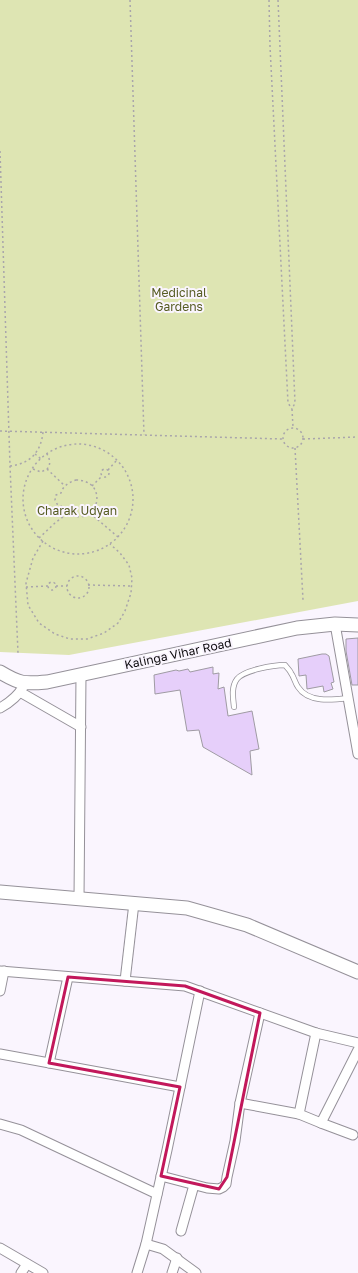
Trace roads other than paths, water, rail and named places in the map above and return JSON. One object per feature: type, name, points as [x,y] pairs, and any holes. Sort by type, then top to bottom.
[{"type":"street","name":"Kalinga Vihar Road","points":[[0,672],[22,688],[297,628],[335,624],[358,625]]},
{"type":"street","points":[[335,624],[358,754]]},
{"type":"street","points":[[79,899],[81,675]]},
{"type":"street","points":[[0,708],[7,704],[22,688],[80,727]]},
{"type":"street","points":[[0,892],[187,908],[247,925],[358,972]]},
{"type":"street","points":[[125,981],[134,903]]},
{"type":"street","points":[[0,991],[2,971],[185,986],[316,1033],[358,1043]]},
{"type":"street","points":[[49,1063],[68,976]]},
{"type":"street","points":[[137,1273],[146,1244],[200,991]]},
{"type":"street","points":[[161,1176],[207,1188],[219,1189],[226,1184],[240,1104],[260,1013]]},
{"type":"street","points":[[298,1114],[316,1033]]},
{"type":"street","points":[[321,1123],[358,1050]]},
{"type":"street","points":[[0,1054],[180,1087]]},
{"type":"street","points":[[240,1104],[298,1114],[353,1135]]},
{"type":"street","points":[[0,1124],[21,1130],[157,1194]]},
{"type":"street","points":[[181,1231],[194,1185]]},
{"type":"street","points":[[146,1244],[163,1249],[196,1273]]},
{"type":"street","points":[[0,1248],[43,1273]]},
{"type":"street","points":[[172,1273],[177,1258]]},
{"type":"street","points":[[21,1273],[27,1264]]},
{"type":"lane","points":[[234,708],[233,687],[237,679],[244,674],[276,665],[285,665],[292,673],[296,685],[300,691],[308,697],[336,700],[348,698]]},
{"type":"park label","name":"Medicinal Gardens","points":[[179,300]]},
{"type":"park label","name":"Charak Udyan","points":[[77,511]]}]
